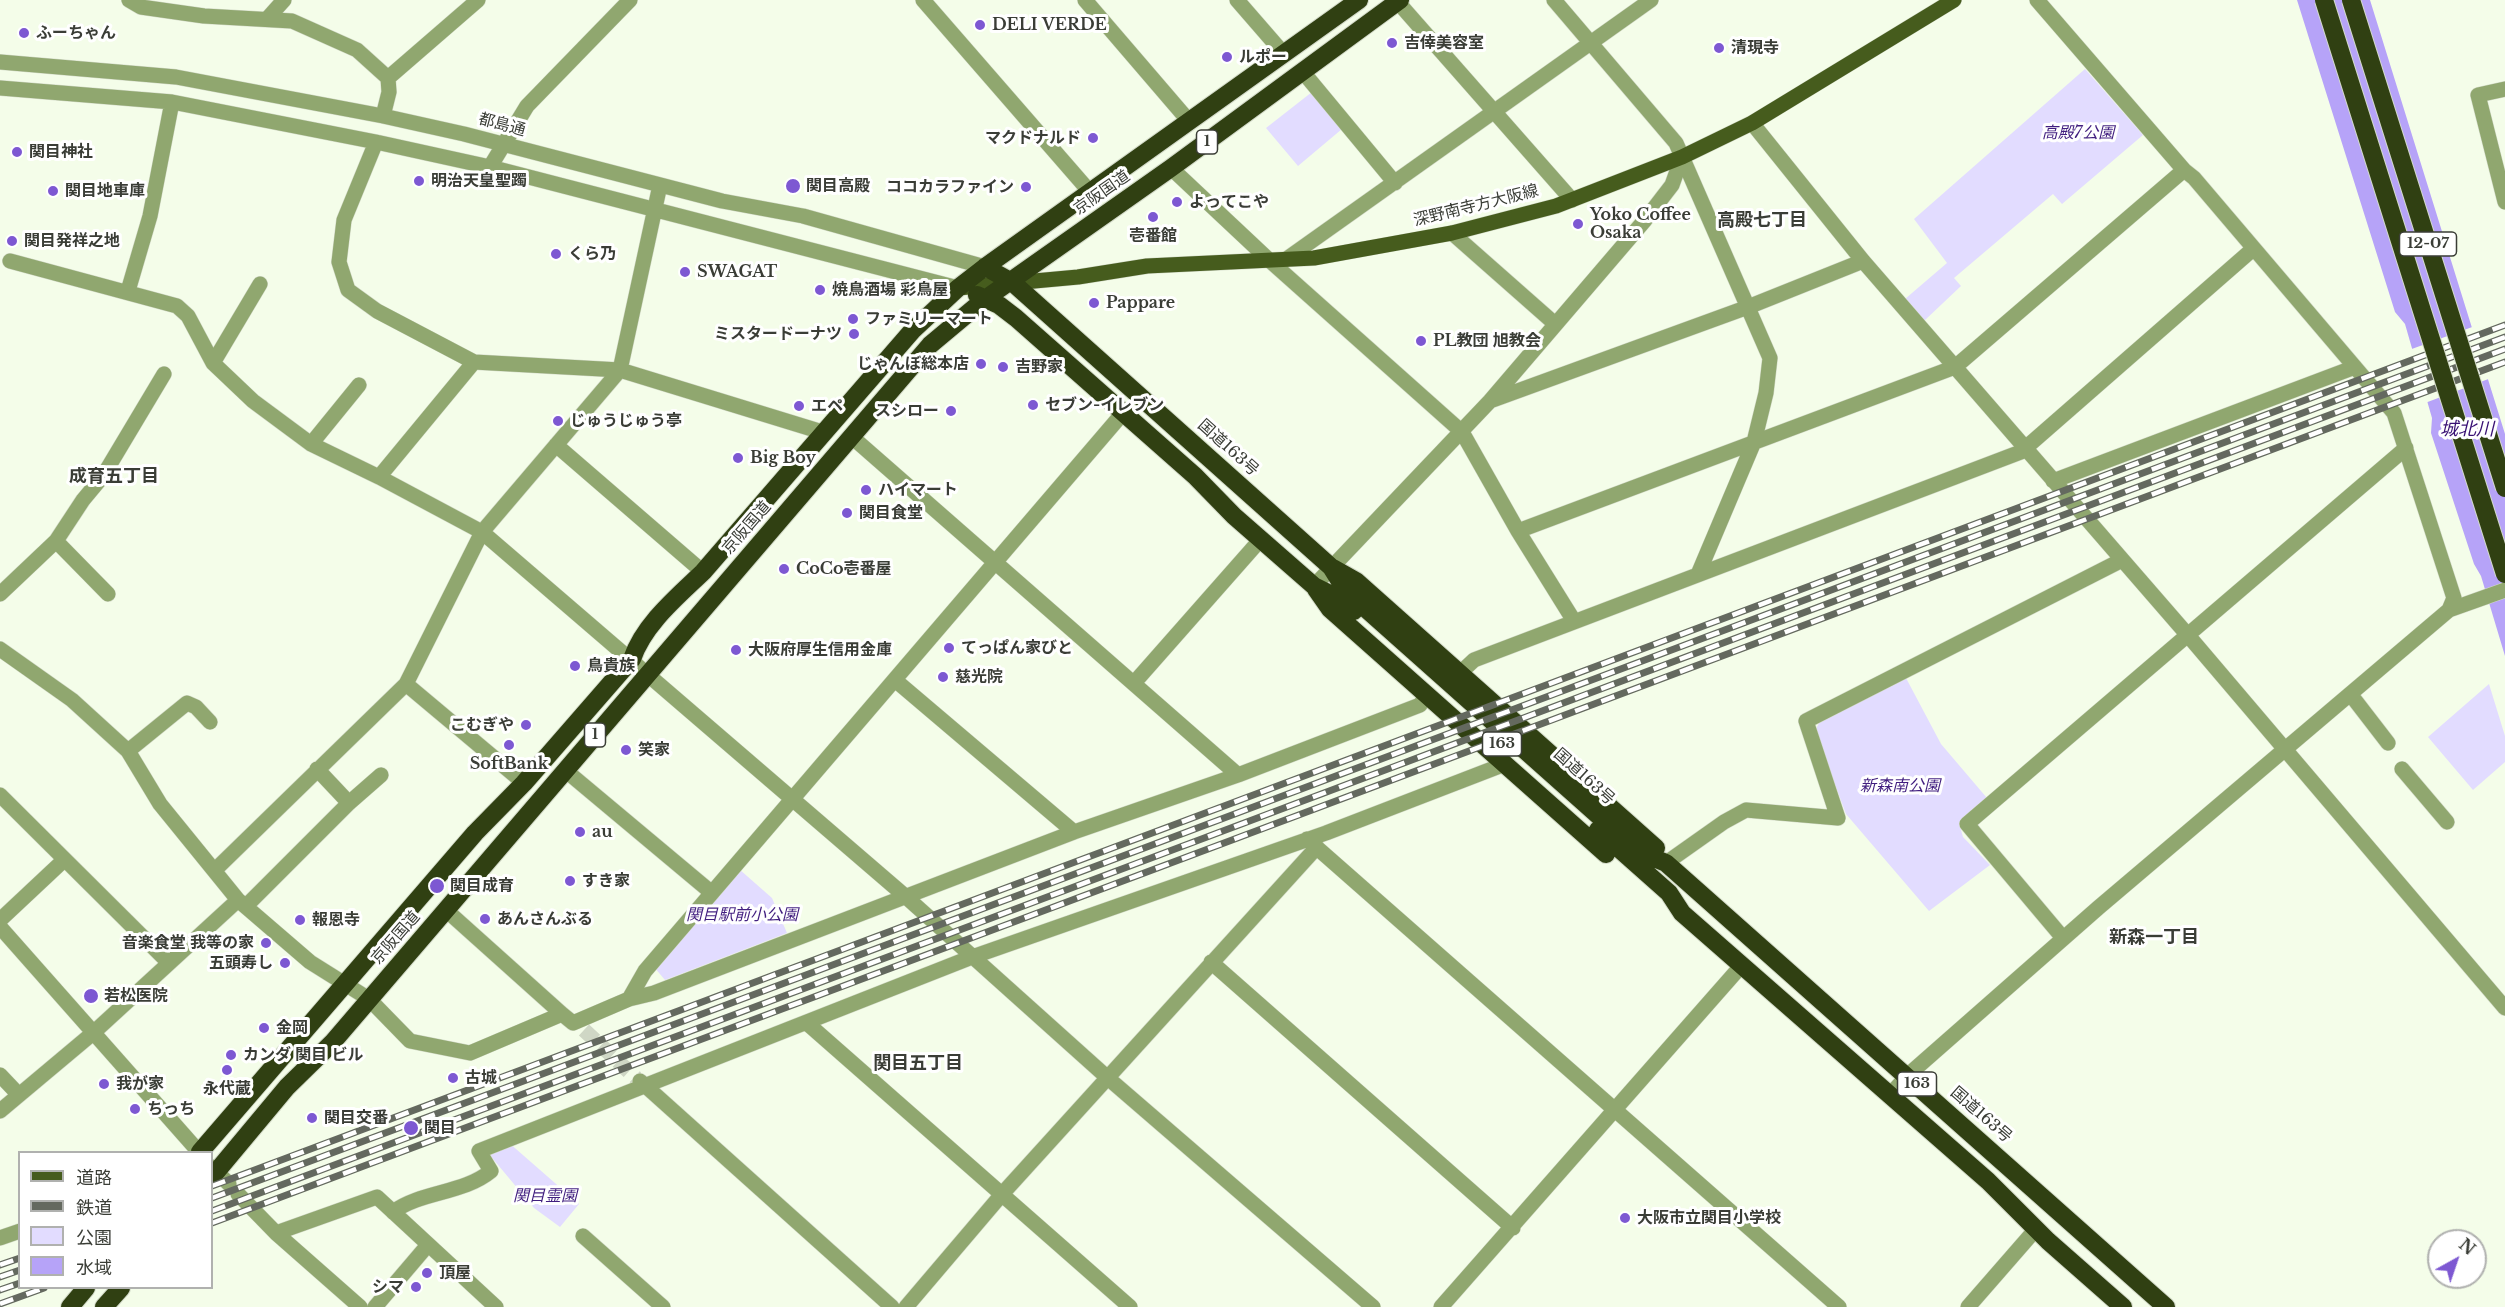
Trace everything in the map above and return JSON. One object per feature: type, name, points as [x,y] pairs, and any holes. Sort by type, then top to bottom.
[{"type":"highway","name":"京阪国道","points":[[201,1151],[475,833],[524,783],[632,659],[637,644],[672,602],[703,572],[822,432],[912,331],[958,288],[985,267],[1359,0]]},
{"type":"highway","points":[[2324,0],[2505,574]]},
{"type":"highway","name":"12-07","points":[[2351,0],[2505,488]]},
{"type":"highway","name":"京阪国道","points":[[221,1179],[288,1087],[332,1043],[930,345],[986,299],[1171,168],[1398,1]]},
{"type":"highway","name":"国道163号","points":[[985,267],[1012,282],[1331,567],[1346,591],[1601,817],[1649,856],[1666,863],[2166,1307]]},
{"type":"highway","name":"国道163号","points":[[958,288],[986,299],[1016,318],[1195,476],[1260,539],[1314,586],[1340,598],[1669,893],[1682,913],[1988,1181],[2036,1229],[2123,1307]]},
{"type":"highway","name":"163","points":[[1331,567],[1356,580],[1656,848],[1666,863]]},
{"type":"highway","name":"163","points":[[1314,586],[1330,609],[1661,903],[1682,913]]},
{"type":"highway","points":[[70,1307],[84,1289]]},
{"type":"highway","points":[[104,1307],[119,1289]]},
{"type":"main road","name":"深野南寺方大阪線","points":[[958,288],[1078,277],[1147,266],[1314,258],[1452,233],[1572,200],[1682,157],[1752,123],[1954,0]]},
{"type":"street","points":[[129,0],[141,7],[204,16],[292,21],[357,50],[388,78],[389,92],[383,116]]},
{"type":"street","points":[[267,19],[284,0]]},
{"type":"street","points":[[388,78],[478,0]]},
{"type":"street","points":[[490,167],[527,106],[630,0]]},
{"type":"street","points":[[923,0],[1089,192]]},
{"type":"street","points":[[1085,0],[1188,120]]},
{"type":"street","points":[[1237,0],[1283,53]]},
{"type":"street","points":[[1554,0],[1676,143],[1770,358],[1766,393],[1754,442],[1699,572]]},
{"type":"street","points":[[1285,260],[1651,0]]},
{"type":"street","points":[[2037,0],[2184,170],[2194,178],[2394,413],[2454,598],[2449,610]]},
{"type":"street","points":[[1398,1],[1572,200]]},
{"type":"street","name":"都島通","points":[[0,62],[176,77],[383,116],[722,201],[804,216],[985,267]]},
{"type":"street","points":[[1303,72],[1395,183]]},
{"type":"street","points":[[0,88],[172,102],[376,142],[490,167],[958,288]]},
{"type":"street","points":[[2505,89],[2478,95],[2505,202]]},
{"type":"street","points":[[128,291],[150,216],[172,102]]},
{"type":"street","points":[[1752,123],[1863,261],[2188,636],[2505,1008]]},
{"type":"street","points":[[376,142],[344,220],[339,262],[342,278],[348,290],[377,312],[474,362],[620,370],[822,432]]},
{"type":"street","points":[[1314,586],[1490,401],[1672,185],[1682,157]]},
{"type":"street","points":[[1171,168],[1269,260],[1462,432],[1518,531],[1574,621]]},
{"type":"street","points":[[1518,531],[1955,367],[2184,170]]},
{"type":"street","points":[[216,869],[406,684],[482,532],[620,370],[660,184]]},
{"type":"street","points":[[1452,233],[1554,323]]},
{"type":"street","points":[[1459,674],[1474,660],[1699,572],[2026,450],[2030,444],[2253,249]]},
{"type":"street","points":[[10,261],[177,306],[188,316],[213,363],[253,401],[311,444],[482,532],[905,896],[1109,1079],[1373,1307]]},
{"type":"street","points":[[1490,401],[1748,307],[1863,261]]},
{"type":"street","points":[[213,363],[260,284]]},
{"type":"street","points":[[379,477],[474,362]]},
{"type":"street","points":[[2053,481],[2355,367]]},
{"type":"street","points":[[0,594],[56,541],[83,500],[103,476],[164,374]]},
{"type":"street","points":[[311,444],[359,385]]},
{"type":"street","points":[[628,999],[645,970],[1123,413]]},
{"type":"street","points":[[852,437],[1238,775]]},
{"type":"street","points":[[556,445],[703,572]]},
{"type":"street","points":[[2063,938],[1967,824],[2406,448]]},
{"type":"street","points":[[1134,683],[1260,539]]},
{"type":"street","points":[[56,541],[108,594]]},
{"type":"street","points":[[1666,863],[1724,822],[1746,810],[1838,818],[1806,721],[2122,560]]},
{"type":"street","points":[[1889,1095],[1907,1076],[2063,938],[2286,751],[2449,610],[2505,590]]},
{"type":"street","points":[[0,649],[72,700],[128,751],[160,804],[242,903],[310,962],[369,999],[410,1041],[470,1053],[573,1022],[628,999],[654,993],[1074,832],[1238,775],[1420,705],[1427,694]]},
{"type":"street","points":[[894,680],[1074,832]]},
{"type":"street","points":[[406,684],[524,783]]},
{"type":"street","points":[[2350,695],[2388,743]]},
{"type":"street","points":[[128,751],[187,703],[196,707],[210,722]]},
{"type":"street","points":[[393,1212],[405,1204],[479,1181],[491,1172],[479,1151],[640,1081],[808,1024],[972,957],[1312,843],[1505,764]]},
{"type":"street","points":[[2402,769],[2447,822]]},
{"type":"street","points":[[317,770],[349,803]]},
{"type":"street","points":[[565,770],[712,893]]},
{"type":"street","points":[[0,1111],[93,1033],[169,963],[242,903],[381,775]]},
{"type":"street","points":[[0,795],[169,963]]},
{"type":"street","points":[[906,1307],[1003,1193],[1109,1079],[1312,843]]},
{"type":"street","points":[[1312,843],[1839,1307]]},
{"type":"street","points":[[0,920],[64,860]]},
{"type":"street","points":[[446,910],[573,1022]]},
{"type":"street","points":[[0,927],[199,1151]]},
{"type":"street","points":[[1211,962],[1513,1227]]},
{"type":"street","points":[[1441,1307],[1742,964]]},
{"type":"street","points":[[808,1024],[1130,1307]]},
{"type":"street","points":[[0,1075],[19,1095]]},
{"type":"street","points":[[640,1081],[892,1307]]},
{"type":"street","points":[[221,1179],[276,1233],[360,1307]]},
{"type":"street","points":[[276,1233],[377,1197],[427,1246],[496,1307]]},
{"type":"street","points":[[1968,1307],[2036,1229]]},
{"type":"street","points":[[0,1238],[18,1232]]},
{"type":"street","points":[[583,1236],[663,1307]]},
{"type":"street","points":[[375,1307],[427,1246]]},
{"type":"green space","name":"高殿7公園","points":[[2085,69],[2143,135],[2062,204],[2053,194],[1954,278],[1961,286],[1924,321],[1905,299],[1947,263],[1914,219]]},
{"type":"green space","points":[[1312,92],[1342,129],[1298,166],[1266,128]]},
{"type":"green space","name":"新森南公園","points":[[1906,678],[1941,744],[1987,798],[1959,823],[1963,837],[1990,865],[1929,911],[1846,814],[1815,731],[1819,723]]},
{"type":"green space","points":[[2489,684],[2505,736],[2505,762],[2473,790],[2428,737]]},
{"type":"green space","name":"関目駅前小公園","points":[[739,869],[772,898],[787,933],[665,980],[654,967]]},
{"type":"green space","name":"関目霊園","points":[[508,1142],[579,1204],[560,1227],[534,1208],[488,1153]]},
{"type":"water","name":"城北川","points":[[2297,0],[2370,0],[2505,434],[2505,656],[2481,576],[2474,564],[2431,433],[2432,418],[2405,324],[2395,312]]},
{"type":"pier","points":[[2475,326],[2491,378],[2425,403],[2409,350]]},
{"type":"tunnel","points":[[584,1030],[636,1078]]},
{"type":"railway","points":[[213,1186],[2505,325]]},
{"type":"railway","points":[[213,1198],[2505,337]]},
{"type":"railway","points":[[213,1211],[2505,349]]},
{"type":"railway","points":[[213,1223],[2505,362]]},
{"type":"railway","points":[[0,1265],[18,1259]]},
{"type":"railway","points":[[0,1277],[18,1271]]},
{"type":"railway","points":[[0,1290],[18,1284]]},
{"type":"railway","points":[[0,1304],[41,1289]]},
{"type":"place","name":"DELI VERDE","points":[[980,25]]},
{"type":"place","name":"ふーちゃん","points":[[24,33]]},
{"type":"place","name":"吉倖美容室","points":[[1392,43]]},
{"type":"place","name":"清現寺","points":[[1719,48]]},
{"type":"place","name":"ルポー","points":[[1227,57]]},
{"type":"place","name":"マクドナルド","points":[[1093,138]]},
{"type":"place","name":"関目神社","points":[[17,152]]},
{"type":"place","name":"明治天皇聖躅","points":[[419,181]]},
{"type":"place","name":"関目高殿","points":[[793,186]]},
{"type":"place","name":"ココカラファイン","points":[[1026,187]]},
{"type":"place","name":"関目地車庫","points":[[53,191]]},
{"type":"place","name":"よってこや","points":[[1177,202]]},
{"type":"place","name":"壱番館","points":[[1153,217]]},
{"type":"place","name":"Yoko Coffee Osaka","points":[[1578,224]]},
{"type":"place","name":"関目発祥之地","points":[[12,241]]},
{"type":"place","name":"くら乃","points":[[556,254]]},
{"type":"place","name":"SWAGAT","points":[[685,272]]},
{"type":"place","name":"焼鳥酒場 彩鳥屋","points":[[820,290]]},
{"type":"place","name":"Pappare","points":[[1094,303]]},
{"type":"place","name":"ファミリーマート","points":[[853,319]]},
{"type":"place","name":"ミスタードーナツ","points":[[854,334]]},
{"type":"place","name":"PL教団 旭教会","points":[[1421,341]]},
{"type":"place","name":"じゃんぼ総本店","points":[[981,364]]},
{"type":"place","name":"吉野家","points":[[1003,367]]},
{"type":"place","name":"セブン-イレブン","points":[[1033,405]]},
{"type":"place","name":"エペ","points":[[799,406]]},
{"type":"place","name":"スシロー","points":[[951,411]]},
{"type":"place","name":"じゅうじゅう亭","points":[[558,421]]},
{"type":"place","name":"Big Boy","points":[[738,458]]},
{"type":"place","name":"ハイマート","points":[[866,490]]},
{"type":"place","name":"関目食堂","points":[[847,513]]},
{"type":"place","name":"CoCo壱番屋","points":[[784,569]]},
{"type":"place","name":"てっぱん家びと","points":[[949,648]]},
{"type":"place","name":"大阪府厚生信用金庫","points":[[736,650]]},
{"type":"place","name":"鳥貴族","points":[[575,666]]},
{"type":"place","name":"慈光院","points":[[943,677]]},
{"type":"place","name":"こむぎや","points":[[526,725]]},
{"type":"place","name":"SoftBank","points":[[509,745]]},
{"type":"place","name":"笑家","points":[[626,750]]},
{"type":"place","name":"au","points":[[580,832]]},
{"type":"place","name":"すき家","points":[[570,881]]},
{"type":"place","name":"関目成育","points":[[437,886]]},
{"type":"place","name":"あんさんぶる","points":[[485,919]]},
{"type":"place","name":"報恩寺","points":[[300,920]]},
{"type":"place","name":"音楽食堂 我等の家","points":[[266,943]]},
{"type":"place","name":"五頭寿し","points":[[285,963]]},
{"type":"place","name":"若松医院","points":[[91,996]]},
{"type":"place","name":"金岡","points":[[264,1028]]},
{"type":"place","name":"カンダ 関目 ビル","points":[[231,1055]]},
{"type":"place","name":"永代蔵","points":[[227,1070]]},
{"type":"place","name":"古城","points":[[453,1078]]},
{"type":"place","name":"我が家","points":[[104,1084]]},
{"type":"place","name":"ちっち","points":[[135,1109]]},
{"type":"place","name":"関目交番","points":[[312,1118]]},
{"type":"place","name":"関目","points":[[411,1128]]},
{"type":"place","name":"大阪市立関目小学校","points":[[1625,1218]]},
{"type":"place","name":"頂屋","points":[[427,1273]]},
{"type":"place","name":"シマ","points":[[416,1287]]},
{"type":"district","name":"高殿七丁目","points":[[1762,221]]},
{"type":"district","name":"成育五丁目","points":[[114,477]]},
{"type":"district","name":"新森一丁目","points":[[2154,938]]},
{"type":"district","name":"関目五丁目","points":[[918,1064]]}]
